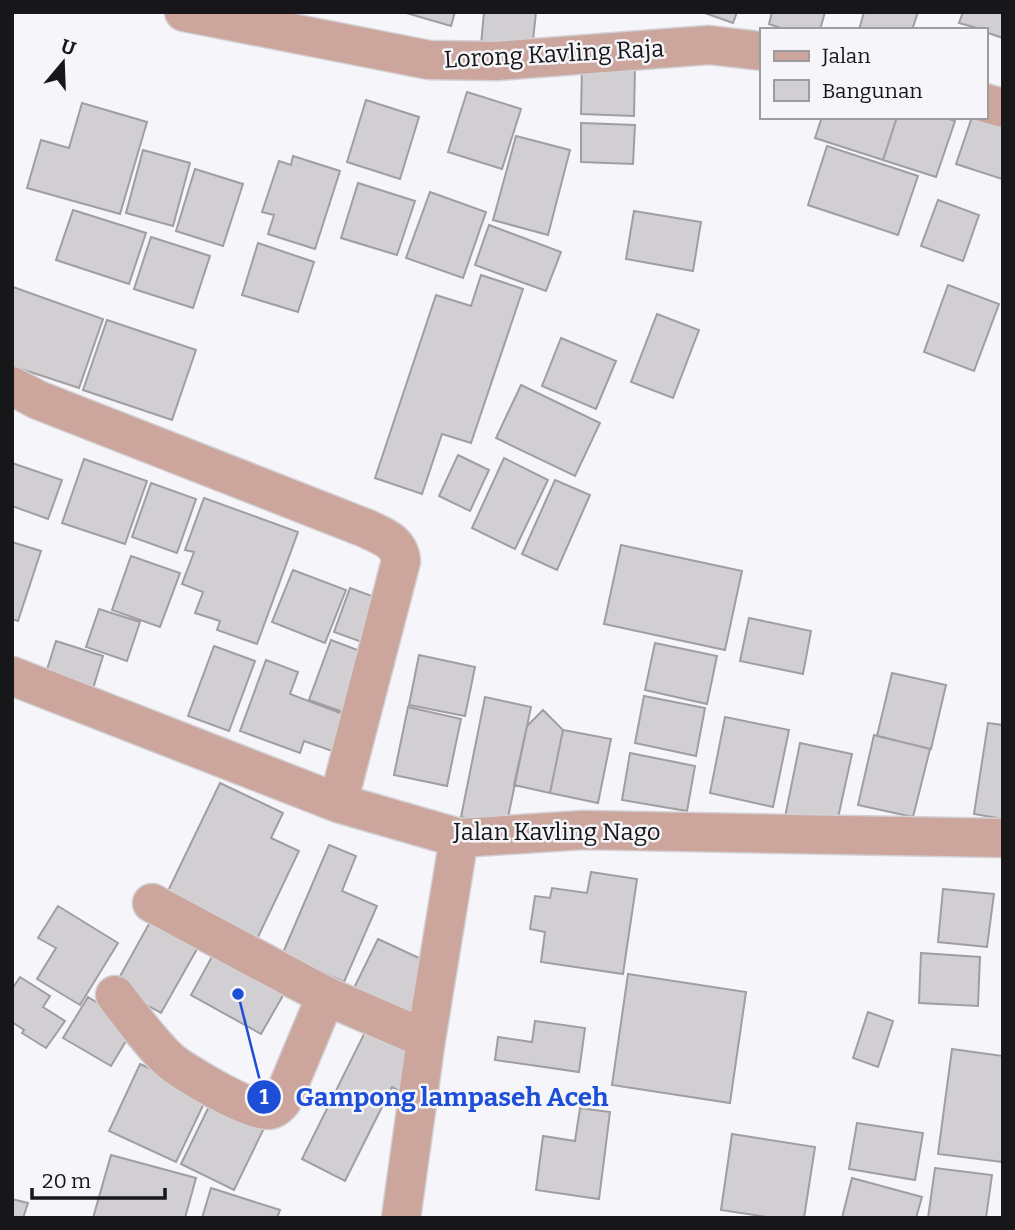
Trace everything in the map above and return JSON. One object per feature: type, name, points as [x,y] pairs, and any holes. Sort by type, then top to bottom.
[{"type":"street","name":"Lorong Kavling Raja","points":[[184,12],[429,60],[532,59],[709,45],[760,51]]},
{"type":"street","points":[[12,386],[38,400],[365,528],[390,540],[400,551],[401,561],[386,625],[338,803]]},
{"type":"street","name":"Jalan Kavling Nago","points":[[12,676],[338,803],[459,838],[583,830],[1003,838]]},
{"type":"street","points":[[401,1218],[426,1039],[459,838]]},
{"type":"street","points":[[152,903],[326,996],[426,1039]]},
{"type":"street","points":[[116,996],[150,1041],[170,1061],[198,1080],[257,1109],[268,1110],[276,1108],[282,1101],[326,996]]},
{"type":"building","points":[[403,12],[455,12],[451,26]]},
{"type":"building","points":[[484,12],[536,12],[532,50],[481,45]]},
{"type":"building","points":[[702,12],[737,12],[733,23]]},
{"type":"building","points":[[772,12],[825,12],[821,28],[781,28],[769,24]]},
{"type":"building","points":[[864,12],[918,12],[913,28],[860,28]]},
{"type":"building","points":[[963,12],[1003,12],[1003,38],[987,33],[987,28],[959,23]]},
{"type":"building","points":[[582,66],[635,67],[634,116],[581,114]]},
{"type":"building","points":[[467,92],[521,109],[502,169],[448,152]]},
{"type":"building","points":[[366,100],[419,117],[400,179],[347,162]]},
{"type":"building","points":[[82,103],[147,122],[120,214],[27,188],[41,140],[69,148]]},
{"type":"building","points":[[821,119],[896,119],[883,160],[815,138]]},
{"type":"building","points":[[896,119],[955,121],[936,177],[883,160]]},
{"type":"building","points":[[971,119],[987,119],[1003,124],[1002,179],[956,164]]},
{"type":"building","points":[[581,123],[635,125],[633,164],[581,162]]},
{"type":"building","points":[[516,136],[570,150],[548,235],[493,220]]},
{"type":"building","points":[[827,146],[918,176],[898,235],[808,205]]},
{"type":"building","points":[[143,150],[190,163],[173,226],[126,213]]},
{"type":"building","points":[[293,156],[340,171],[315,249],[268,234],[274,215],[262,212],[279,161],[291,165]]},
{"type":"building","points":[[195,169],[243,184],[223,246],[176,231]]},
{"type":"building","points":[[358,183],[415,201],[397,255],[341,238]]},
{"type":"building","points":[[430,192],[486,212],[463,278],[406,258]]},
{"type":"building","points":[[938,200],[979,215],[963,261],[921,246]]},
{"type":"building","points":[[73,210],[146,233],[129,284],[56,260]]},
{"type":"building","points":[[634,211],[701,222],[693,271],[626,259]]},
{"type":"building","points":[[489,225],[561,252],[546,291],[475,265]]},
{"type":"building","points":[[151,237],[210,256],[193,308],[134,289]]},
{"type":"building","points":[[258,243],[314,262],[298,312],[242,295]]},
{"type":"building","points":[[481,275],[523,289],[471,443],[442,434],[422,494],[375,478],[436,295],[471,306]]},
{"type":"building","points":[[948,285],[999,304],[974,371],[924,352]]},
{"type":"building","points":[[13,287],[103,319],[79,388],[12,366]]},
{"type":"building","points":[[657,314],[699,330],[673,398],[631,382]]},
{"type":"building","points":[[107,320],[196,350],[172,420],[83,390]]},
{"type":"building","points":[[561,338],[616,361],[596,409],[542,386]]},
{"type":"building","points":[[521,385],[600,423],[575,476],[496,438]]},
{"type":"building","points":[[458,455],[489,470],[470,511],[439,496]]},
{"type":"building","points":[[504,458],[548,480],[515,549],[472,528]]},
{"type":"building","points":[[84,459],[147,481],[125,544],[62,523]]},
{"type":"building","points":[[12,463],[62,480],[48,519],[12,506]]},
{"type":"building","points":[[555,480],[590,495],[557,570],[522,554]]},
{"type":"building","points":[[151,483],[196,499],[177,553],[132,537]]},
{"type":"building","points":[[204,498],[298,532],[257,644],[217,630],[220,621],[195,613],[203,592],[182,584],[194,552],[185,550]]},
{"type":"building","points":[[12,542],[41,551],[18,621],[12,619]]},
{"type":"building","points":[[621,545],[742,571],[725,650],[604,624]]},
{"type":"building","points":[[131,556],[180,573],[160,627],[112,610]]},
{"type":"building","points":[[293,570],[346,590],[325,643],[272,622]]},
{"type":"building","points":[[350,588],[399,606],[384,650],[334,632]]},
{"type":"building","points":[[99,609],[140,622],[127,661],[86,647]]},
{"type":"building","points":[[749,618],[811,631],[803,674],[740,661]]},
{"type":"building","points":[[331,640],[384,660],[363,719],[309,700]]},
{"type":"building","points":[[56,641],[103,656],[91,695],[44,679]]},
{"type":"building","points":[[655,643],[717,656],[707,704],[645,690]]},
{"type":"building","points":[[214,646],[255,661],[229,731],[188,716]]},
{"type":"building","points":[[419,655],[475,667],[465,716],[409,705]]},
{"type":"building","points":[[266,660],[298,672],[290,694],[348,716],[335,752],[304,741],[300,753],[240,731]]},
{"type":"building","points":[[892,673],[946,685],[931,749],[877,736]]},
{"type":"building","points":[[644,696],[705,708],[696,756],[635,743]]},
{"type":"building","points":[[485,697],[531,707],[506,827],[461,817]]},
{"type":"building","points":[[408,707],[461,719],[447,786],[394,775]]},
{"type":"building","points":[[543,710],[563,730],[550,793],[514,785],[527,726]]},
{"type":"building","points":[[725,717],[789,730],[773,807],[710,793]]},
{"type":"building","points":[[988,723],[1003,725],[1003,819],[974,814]]},
{"type":"building","points":[[563,730],[611,739],[598,803],[550,793]]},
{"type":"building","points":[[874,735],[930,749],[913,817],[858,805]]},
{"type":"building","points":[[800,743],[852,754],[836,827],[785,817]]},
{"type":"building","points":[[630,753],[695,766],[687,811],[622,800]]},
{"type":"building","points":[[220,783],[283,813],[271,838],[299,851],[257,939],[166,895]]},
{"type":"building","points":[[329,845],[356,856],[342,891],[377,906],[344,982],[282,955]]},
{"type":"building","points":[[591,872],[637,879],[623,974],[541,962],[545,932],[530,929],[535,896],[550,898],[552,888],[587,893]]},
{"type":"building","points":[[943,889],[994,894],[987,947],[938,942]]},
{"type":"building","points":[[58,906],[118,943],[80,1005],[37,979],[56,948],[38,938]]},
{"type":"building","points":[[155,913],[202,940],[161,1013],[114,987]]},
{"type":"building","points":[[378,939],[432,964],[407,1017],[352,992]]},
{"type":"building","points":[[214,953],[285,992],[261,1034],[191,995]]},
{"type":"building","points":[[921,953],[980,957],[978,1006],[919,1003]]},
{"type":"building","points":[[628,974],[746,992],[730,1103],[612,1085]]},
{"type":"building","points":[[20,977],[50,996],[43,1007],[65,1021],[46,1048],[22,1033],[24,1030],[12,1022],[12,989]]},
{"type":"building","points":[[88,997],[135,1026],[111,1066],[63,1038]]},
{"type":"building","points":[[868,1012],[893,1021],[878,1067],[853,1058]]},
{"type":"building","points":[[372,1018],[438,1051],[415,1100],[392,1087],[345,1181],[302,1159]]},
{"type":"building","points":[[535,1021],[585,1028],[579,1072],[495,1060],[498,1037],[532,1042]]},
{"type":"building","points":[[952,1049],[1003,1056],[1003,1162],[938,1154]]},
{"type":"building","points":[[140,1064],[208,1095],[176,1162],[109,1131]]},
{"type":"building","points":[[214,1096],[267,1122],[234,1190],[181,1164]]},
{"type":"building","points":[[580,1108],[610,1112],[599,1199],[536,1190],[543,1136],[575,1141]]},
{"type":"building","points":[[857,1123],[923,1133],[915,1180],[849,1169]]},
{"type":"building","points":[[732,1134],[815,1147],[804,1218],[774,1218],[721,1210]]},
{"type":"building","points":[[111,1155],[196,1178],[185,1218],[93,1218]]},
{"type":"building","points":[[935,1168],[992,1175],[986,1218],[928,1218]]},
{"type":"building","points":[[852,1178],[922,1197],[916,1218],[842,1218]]},
{"type":"building","points":[[211,1188],[280,1210],[277,1218],[202,1218]]},
{"type":"building","points":[[12,1199],[28,1203],[23,1218],[12,1218]]},
{"type":"place","name":"Gampong lampaseh Aceh","points":[[238,994]]}]
